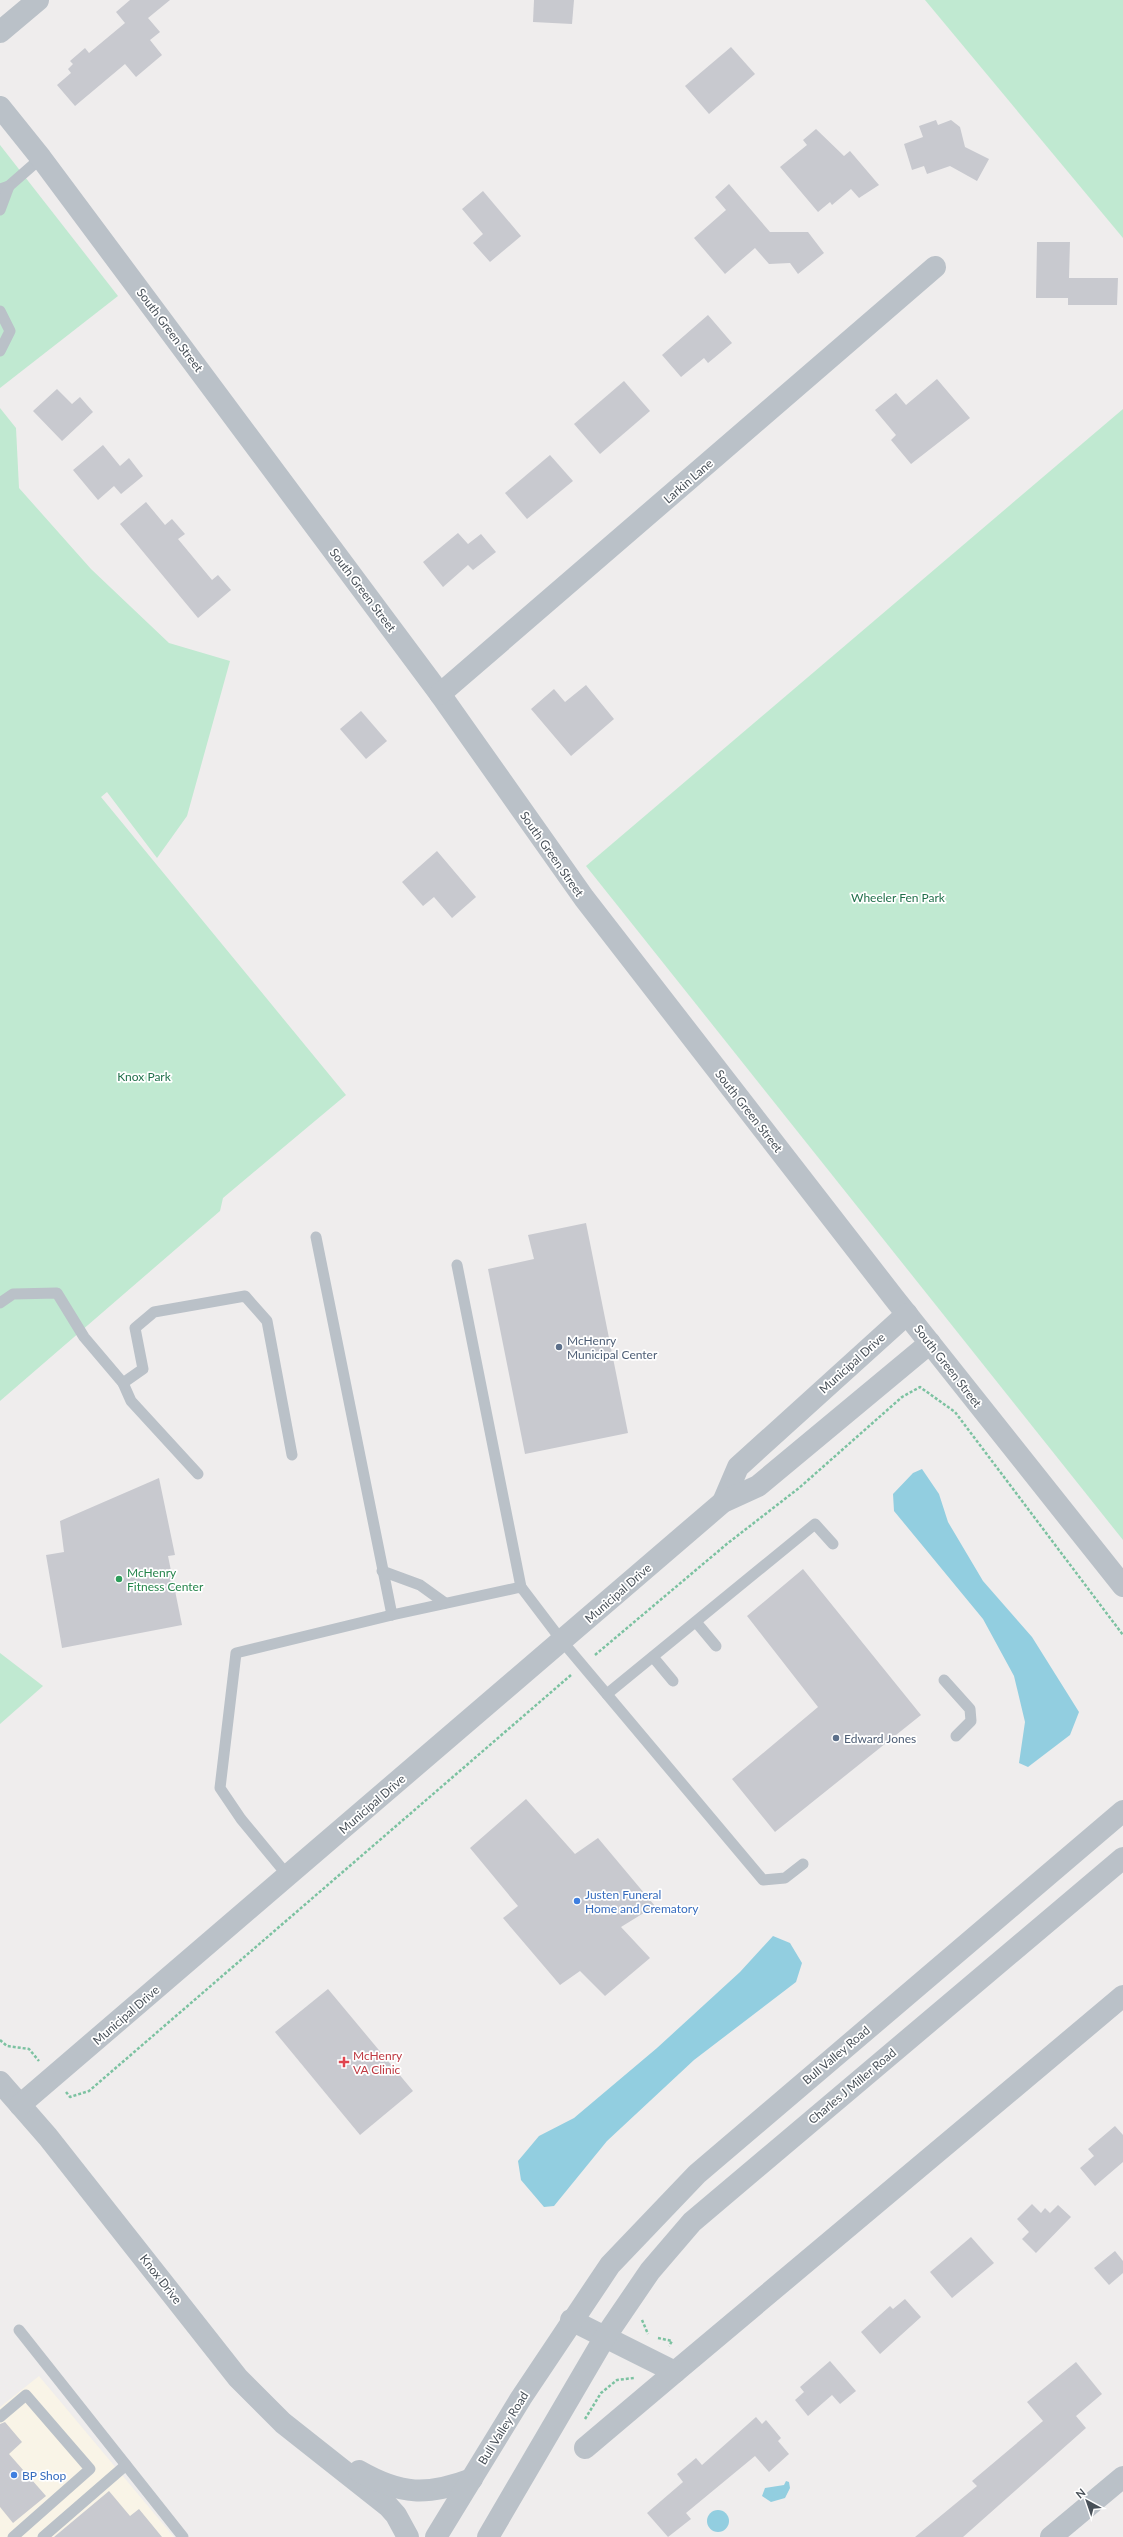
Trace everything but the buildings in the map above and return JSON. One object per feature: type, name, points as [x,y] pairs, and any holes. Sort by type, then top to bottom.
[{"type":"street","points":[[0,32],[38,0]]},
{"type":"street","name":"South Green Street","points":[[0,107],[41,158],[440,694],[584,898],[907,1314],[1123,1586]]},
{"type":"street","name":"Larkin Lane","points":[[440,694],[935,267]]},
{"type":"street","name":"Municipal Drive","points":[[723,1502],[738,1467],[907,1314]]},
{"type":"street","name":"Municipal Drive","points":[[20,2105],[723,1502],[758,1486],[930,1343]]},
{"type":"street","name":"Bull Valley Road","points":[[436,2537],[572,2320],[610,2265],[697,2174],[1123,1811]]},
{"type":"street","name":"Charles J Miller Road","points":[[605,2337],[650,2271],[692,2222],[1123,1858]]},
{"type":"street","points":[[585,2448],[666,2367],[1123,1996]]},
{"type":"street","name":"Knox Drive","points":[[0,2082],[238,2378],[283,2423],[388,2506],[396,2515],[408,2537]]},
{"type":"street","points":[[572,2320],[666,2367]]},
{"type":"street","points":[[488,2537],[605,2337]]},
{"type":"street","name":"Knox Drive","points":[[335,2463],[351,2467],[377,2481],[406,2491],[425,2492],[438,2490],[472,2478]]},
{"type":"street","points":[[1051,2537],[1123,2477]]},
{"type":"lane","points":[[0,210],[5,187],[41,158]]},
{"type":"lane","points":[[0,311],[10,332],[0,351]]},
{"type":"lane","points":[[316,1237],[392,1615]]},
{"type":"lane","points":[[457,1265],[521,1587],[562,1641],[763,1880],[785,1878],[804,1864]]},
{"type":"lane","points":[[0,1303],[13,1294],[57,1293],[84,1337],[123,1383],[131,1401],[198,1474]]},
{"type":"lane","points":[[123,1383],[143,1369],[135,1328],[154,1312],[245,1296],[267,1321],[292,1456]]},
{"type":"lane","points":[[607,1694],[815,1524],[833,1544]]},
{"type":"lane","points":[[382,1570],[420,1585],[445,1603]]},
{"type":"lane","points":[[288,1876],[241,1819],[220,1788],[236,1653],[392,1615],[521,1587]]},
{"type":"lane","points":[[696,1622],[716,1646]]},
{"type":"lane","points":[[653,1657],[673,1681]]},
{"type":"lane","points":[[944,1680],[970,1709],[971,1721],[956,1736]]},
{"type":"lane","points":[[19,2330],[184,2537]]},
{"type":"lane","points":[[0,2417],[26,2394],[90,2469],[13,2537]]},
{"type":"lane","points":[[43,2537],[126,2465]]},
{"type":"path","points":[[0,2040],[7,2046],[29,2049],[70,2097],[89,2091],[583,1665],[728,1543],[799,1488],[902,1397],[920,1387],[955,1412],[1123,1635]]},
{"type":"path","points":[[581,2426],[602,2393],[617,2380],[642,2378],[666,2367],[672,2341],[652,2337],[646,2331],[642,2320],[644,2315]]},
{"type":"shaded area","points":[[39,2376],[174,2537],[0,2537],[0,2407]]},
{"type":"green space","points":[[925,0],[1123,0],[1123,238]]},
{"type":"green space","points":[[0,145],[118,296],[0,388]]},
{"type":"green space","name":"Knox Park","points":[[0,408],[16,428],[19,488],[91,569],[169,643],[230,661],[187,816],[157,858],[107,792],[101,797],[346,1095],[223,1198],[220,1211],[0,1401]]},
{"type":"green space","name":"Wheeler Fen Park","points":[[1123,409],[1123,1540],[586,866]]},
{"type":"green space","points":[[0,1653],[43,1686],[0,1724]]},
{"type":"water","points":[[922,1469],[939,1494],[948,1522],[983,1581],[1032,1637],[1079,1712],[1070,1735],[1028,1767],[1019,1763],[1025,1722],[1014,1676],[983,1619],[894,1511],[893,1494],[913,1473]]},
{"type":"water","points":[[773,1936],[790,1943],[802,1963],[796,1982],[694,2060],[607,2141],[554,2206],[544,2207],[521,2180],[518,2161],[539,2136],[574,2118],[657,2048],[740,1972]]},
{"type":"water","points":[[786,2481],[789,2482],[790,2488],[785,2498],[771,2502],[762,2496],[765,2488],[784,2485]]},
{"type":"water","points":[[718,2510],[726,2513],[729,2521],[726,2529],[718,2532],[710,2529],[707,2521],[710,2513]]},
{"type":"place","name":"McHenry Municipal Center","points":[[559,1347]]},
{"type":"place","name":"McHenry Fitness Center","points":[[119,1579]]},
{"type":"place","name":"Edward Jones","points":[[836,1738]]},
{"type":"place","name":"Justen Funeral Home and Crematory","points":[[577,1901]]},
{"type":"place","name":"McHenry VA Clinic","points":[[344,2062]]},
{"type":"place","name":"BP Shop","points":[[14,2475]]}]
